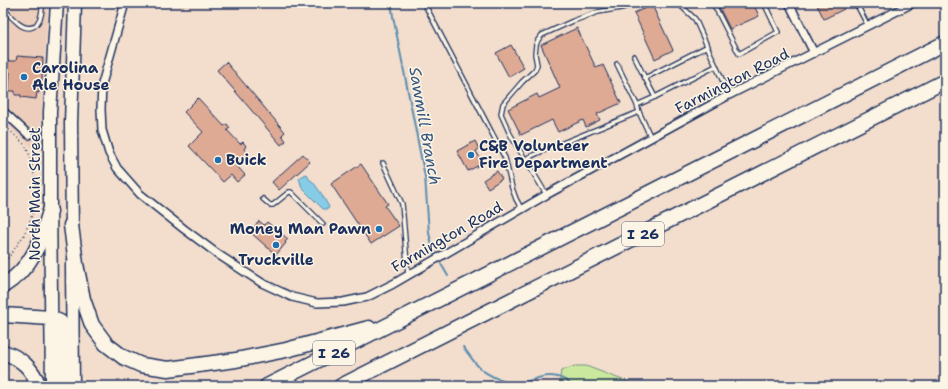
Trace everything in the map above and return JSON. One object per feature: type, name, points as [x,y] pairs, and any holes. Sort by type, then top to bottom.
[{"type":"highway","name":"I 26","points":[[267,386],[945,43]]},
{"type":"highway","name":"I 26","points":[[341,386],[945,81]]},
{"type":"highway","points":[[3,286],[13,280],[26,267],[44,233],[50,211]]},
{"type":"highway","points":[[72,225],[76,264],[83,299],[92,325],[106,344],[123,357],[142,365],[168,369],[236,360],[286,350],[400,320]]},
{"type":"highway","points":[[3,315],[51,318],[60,322],[64,328],[63,386]]},
{"type":"highway","points":[[3,352],[26,364],[36,378],[39,386]]},
{"type":"highway","points":[[355,386],[390,362]]},
{"type":"main road","name":"North Main Street","points":[[52,386],[50,112],[57,3]]},
{"type":"main road","points":[[73,386],[71,123],[75,5]]},
{"type":"street","name":"Farmington Road","points":[[114,46],[121,3]]},
{"type":"street","name":"Farmington Road","points":[[125,3],[102,84],[100,109],[102,130],[109,153],[118,168],[140,194],[219,255],[262,283],[292,298],[317,303],[343,302],[367,297],[546,195],[729,95],[868,26],[908,4]]},
{"type":"street","points":[[789,3],[814,53]]},
{"type":"street","points":[[3,111],[29,136]]},
{"type":"lane","points":[[5,10],[19,24],[25,27],[32,27],[37,24],[41,16],[42,3]]},
{"type":"lane","points":[[424,3],[505,158],[512,188],[522,210]]},
{"type":"lane","points":[[546,195],[510,134],[501,114],[503,104],[522,82],[535,70],[537,65],[535,54],[536,45],[542,35],[598,12],[638,3]]},
{"type":"lane","points":[[678,3],[694,19],[708,46],[729,95]]},
{"type":"lane","points":[[713,3],[739,54],[778,32],[764,3]]},
{"type":"lane","points":[[856,3],[868,26]]},
{"type":"lane","points":[[645,78],[708,46]]},
{"type":"lane","points":[[634,56],[654,97]]},
{"type":"lane","points":[[617,64],[651,138]]},
{"type":"lane","points":[[637,105],[716,66]]},
{"type":"lane","points":[[525,159],[639,112]]},
{"type":"lane","points":[[383,163],[402,204],[408,275]]},
{"type":"lane","points":[[263,199],[273,206],[291,192],[323,224]]},
{"type":"path","points":[[3,124],[25,145],[30,156],[36,184],[34,210],[24,235],[9,258],[3,262]]},
{"type":"shaded area","points":[[3,3],[48,3],[40,137],[31,147],[3,121]]},
{"type":"green space","points":[[575,366],[586,366],[636,386],[560,386],[561,371]]},
{"type":"water","points":[[306,174],[321,193],[329,207],[328,209],[323,209],[302,188],[299,178]]},
{"type":"building","points":[[717,3],[753,3],[759,16],[730,29]]},
{"type":"building","points":[[816,3],[841,3],[844,9],[824,19]]},
{"type":"building","points":[[652,5],[673,50],[655,59],[634,13]]},
{"type":"building","points":[[577,28],[596,68],[603,65],[621,103],[597,114],[600,120],[586,127],[583,120],[558,132],[552,120],[521,135],[508,109],[537,94],[539,98],[560,88],[541,45]]},
{"type":"building","points":[[511,45],[524,68],[509,77],[496,53]]},
{"type":"building","points":[[17,56],[43,58],[42,80],[40,80],[39,93],[37,92],[36,99],[21,97],[21,95],[15,95],[15,91],[9,91],[10,72],[3,71],[3,61],[16,61]]},
{"type":"building","points":[[226,62],[285,132],[282,135],[286,141],[281,145],[217,70]]},
{"type":"building","points":[[198,98],[224,126],[227,124],[230,128],[227,130],[240,144],[243,142],[246,146],[244,149],[248,154],[236,165],[245,175],[237,182],[231,175],[223,182],[189,146],[203,132],[184,112]]},
{"type":"building","points":[[475,141],[479,149],[476,151],[483,163],[468,171],[457,151]]},
{"type":"building","points":[[303,154],[310,162],[279,190],[272,182]]},
{"type":"building","points":[[361,164],[388,204],[385,206],[399,226],[371,244],[331,184]]},
{"type":"building","points":[[497,171],[502,179],[488,188],[483,180]]},
{"type":"building","points":[[259,221],[264,225],[267,222],[288,239],[276,255],[250,232]]},
{"type":"waterway","name":"Sawmill Branch","points":[[391,3],[425,177],[429,233],[434,254]]},
{"type":"waterway","name":"Sawmill Branch","points":[[441,264],[448,276]]},
{"type":"waterway","name":"Sawmill Branch","points":[[463,347],[481,369],[492,376],[511,384],[523,383],[552,376],[561,378],[572,386]]},
{"type":"place","name":"Carolina Ale House","points":[[24,77]]},
{"type":"place","name":"C&B Volunteer Fire Department","points":[[471,155]]},
{"type":"place","name":"Buick","points":[[218,160]]},
{"type":"place","name":"Money Man Pawn","points":[[379,229]]},
{"type":"place","name":"Truckville","points":[[276,245]]}]
